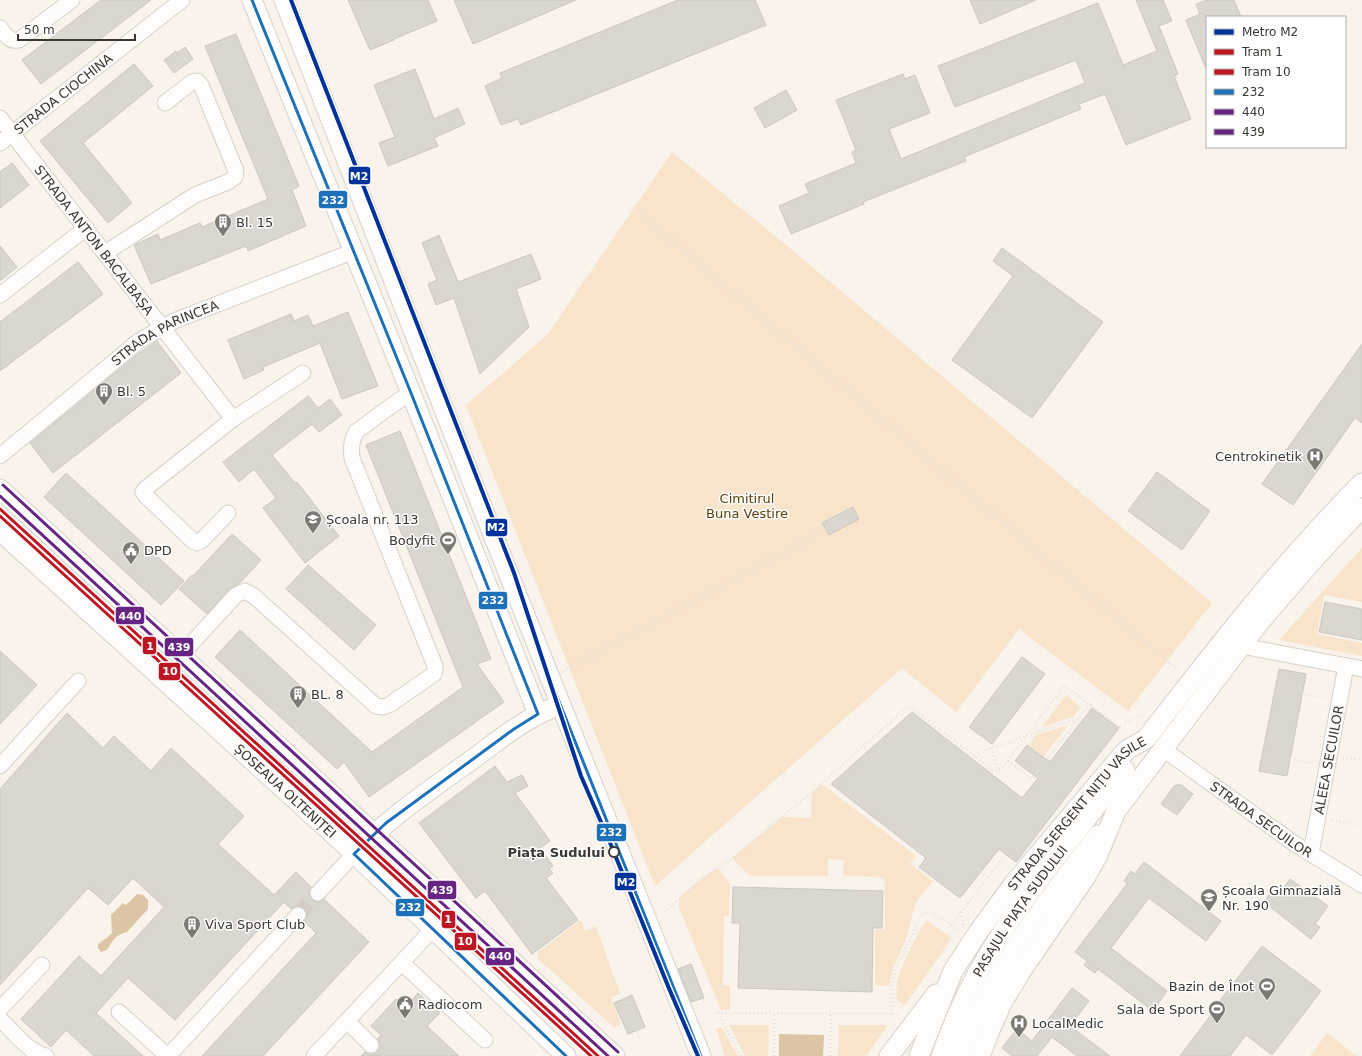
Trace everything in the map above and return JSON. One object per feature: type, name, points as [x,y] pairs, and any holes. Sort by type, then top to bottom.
[{"type":"main road","points":[[252,0],[411,393],[538,714]]},
{"type":"main road","points":[[284,0],[561,705],[701,1056]]},
{"type":"main road","points":[[296,108],[322,98]]},
{"type":"main road","name":"STRADA SERGENT NIȚU VASILE","points":[[919,1056],[953,971],[1001,900],[1122,754],[1146,739],[1271,580],[1362,483]]},
{"type":"main road","points":[[0,489],[615,1056]]},
{"type":"main road","name":"STRADA SERGENT NIȚU VASILE","points":[[986,1053],[995,1018],[1011,987],[1085,878],[1098,855],[1116,811],[1242,646],[1304,570],[1362,508]]},
{"type":"main road","name":"ȘOSEAUA OLTENIȚEI","points":[[0,531],[354,854],[566,1056]]},
{"type":"main road","points":[[354,854],[386,823],[514,729],[538,714],[561,705]]},
{"type":"main road","name":"PASAJUL PIAȚA SUDULUI","points":[[941,1056],[963,1000],[995,943],[1031,891],[1133,759],[1146,739]]},
{"type":"main road","name":"PASAJUL PIAȚA SUDULUI","points":[[960,1056],[979,1008],[1006,959],[1042,906],[1116,811]]},
{"type":"main road","points":[[890,1056],[953,971]]},
{"type":"street","points":[[0,28],[10,40],[19,40],[72,0]]},
{"type":"street","name":"STRADA CIOCHINA","points":[[0,143],[182,0]]},
{"type":"street","points":[[105,253],[195,195],[228,182],[235,177],[236,171],[201,85],[197,81],[192,82],[165,103]]},
{"type":"street","name":"STRADA ANTON BACALBAȘA","points":[[0,118],[233,419]]},
{"type":"street","points":[[0,295],[86,228]]},
{"type":"street","name":"STRADA PARINCEA","points":[[0,456],[139,341],[162,327],[354,251]]},
{"type":"street","points":[[228,513],[201,541],[197,543],[193,541],[143,492],[233,419],[303,373]]},
{"type":"street","points":[[180,656],[236,595],[245,591],[254,596],[376,706],[383,707],[389,705],[434,674],[435,666],[352,458],[351,451],[353,437],[357,431],[411,393]]},
{"type":"street","points":[[1242,646],[1362,669]]},
{"type":"street","name":"ALEEA SECUILOR","points":[[1310,853],[1346,666]]},
{"type":"street","points":[[0,766],[5,751],[78,681]]},
{"type":"street","name":"STRADA SECUILOR","points":[[1163,749],[1310,853],[1362,885]]},
{"type":"street","points":[[318,893],[354,854]]},
{"type":"street","points":[[119,1012],[163,1052],[172,1052],[298,915]]},
{"type":"street","points":[[314,1056],[433,929]]},
{"type":"street","points":[[402,963],[485,1040]]},
{"type":"street","points":[[0,1009],[42,965]]},
{"type":"street","points":[[0,1019],[28,1046],[46,1056]]},
{"type":"street","points":[[347,1021],[372,1045]]},
{"type":"path","points":[[638,212],[1072,581],[1192,680]]},
{"type":"path","points":[[569,668],[822,532]]},
{"type":"path","points":[[664,912],[705,876],[730,860],[812,792],[905,709],[911,708],[992,770],[998,771],[1008,761],[1064,685],[1121,728]]},
{"type":"path","points":[[1302,694],[1339,700]]},
{"type":"path","points":[[1008,761],[1032,779],[1090,704]]},
{"type":"path","points":[[1125,724],[1147,712]]},
{"type":"path","points":[[976,757],[979,753],[991,748],[1079,718]]},
{"type":"path","points":[[991,748],[998,771]]},
{"type":"path","points":[[1290,759],[1327,765]]},
{"type":"path","points":[[1317,818],[1359,825]]},
{"type":"path","points":[[951,925],[1006,854]]},
{"type":"path","points":[[972,863],[988,877]]},
{"type":"path","points":[[891,1014],[892,986],[895,971],[922,914],[929,911],[936,914],[964,935]]},
{"type":"path","points":[[629,1002],[640,1029],[636,1030]]},
{"type":"path","points":[[625,1003],[640,1040]]},
{"type":"path","points":[[741,1056],[718,1013],[903,1014]]},
{"type":"path","points":[[774,1013],[774,1056]]},
{"type":"path","points":[[830,1056],[831,1013]]},
{"type":"green space","name":"Cimitirul Buna Vestire","points":[[672,152],[785,244],[1212,603],[1128,711],[1019,629],[956,712],[902,668],[655,886],[466,405],[548,334]]},
{"type":"green space","points":[[1362,548],[1362,602],[1324,595],[1317,634],[1362,643],[1362,656],[1279,640]]},
{"type":"green space","points":[[1066,695],[1081,707],[1073,717],[1042,727]]},
{"type":"green space","points":[[1068,725],[1044,756],[1029,745],[1036,735]]},
{"type":"green space","points":[[822,784],[916,856],[910,864],[933,881],[914,907],[907,937],[893,968],[889,986],[875,985],[875,930],[885,929],[885,882],[883,878],[843,875],[844,860],[828,859],[828,876],[753,876],[748,874],[732,858],[782,817],[811,818],[812,792]]},
{"type":"green space","points":[[718,868],[730,884],[729,916],[724,916],[723,985],[730,986],[730,1010],[721,1010],[679,907],[679,900],[681,896],[705,876]]},
{"type":"green space","points":[[581,920],[585,931],[596,926],[620,994],[611,997],[621,1024],[615,1028],[538,959],[538,952]]},
{"type":"green space","points":[[926,921],[952,938],[905,1005],[897,1000],[897,981],[910,951]]},
{"type":"green space","points":[[729,1025],[769,1025],[768,1056],[745,1056]]},
{"type":"green space","points":[[839,1025],[888,1025],[866,1056],[838,1056]]},
{"type":"green space","points":[[722,1027],[738,1056],[725,1056],[716,1029]]},
{"type":"green space","points":[[1327,1033],[1357,1056],[1310,1056]]},
{"type":"shaded area","points":[[137,894],[143,895],[148,900],[148,909],[127,932],[117,936],[107,950],[101,952],[98,948],[98,944],[112,933],[111,915],[123,903],[126,905]]},
{"type":"shaded area","points":[[779,1034],[824,1035],[823,1056],[779,1056]]},
{"type":"building","points":[[101,0],[151,0],[41,84],[22,60]]},
{"type":"building","points":[[348,0],[428,0],[437,21],[370,50]]},
{"type":"building","points":[[454,0],[576,0],[473,44]]},
{"type":"building","points":[[678,0],[755,0],[766,25],[521,125],[518,119],[501,125],[485,86],[502,78],[500,73]]},
{"type":"building","points":[[970,0],[1036,0],[980,24]]},
{"type":"building","points":[[1136,0],[1163,0],[1172,21],[1159,26],[1178,74],[1174,76],[1191,119],[1126,145],[1105,94],[1079,104],[1081,109],[964,157],[966,161],[863,202],[864,204],[791,234],[779,206],[809,193],[805,184],[856,163],[852,152],[856,150],[836,100],[903,74],[905,79],[915,75],[930,113],[889,129],[901,159],[1085,83],[1076,60],[955,107],[938,66],[1098,3],[1123,65],[1157,51]]},
{"type":"building","points":[[1208,0],[1234,0],[1241,16],[1206,16],[1206,69],[1186,20],[1200,14],[1196,4]]},
{"type":"building","points":[[236,34],[299,186],[292,190],[306,226],[248,251],[246,246],[151,284],[134,245],[158,234],[160,240],[200,223],[202,227],[268,199],[205,46]]},
{"type":"building","points":[[185,47],[193,59],[174,73],[164,60],[176,51],[177,53]]},
{"type":"building","points":[[134,64],[153,86],[83,143],[132,203],[108,223],[40,141]]},
{"type":"building","points":[[415,69],[434,119],[458,108],[465,124],[434,138],[438,146],[388,166],[379,143],[395,137],[374,85]]},
{"type":"building","points":[[786,90],[797,110],[765,128],[754,108]]},
{"type":"building","points":[[12,163],[29,185],[0,208],[0,172]]},
{"type":"building","points":[[439,235],[458,282],[531,254],[541,279],[516,289],[529,327],[480,374],[454,298],[436,305],[428,284],[437,280],[422,243]]},
{"type":"building","points":[[0,246],[17,267],[0,281]]},
{"type":"building","points":[[1002,248],[1103,322],[1032,418],[952,360],[1013,276],[993,261]]},
{"type":"building","points":[[78,262],[103,294],[0,371],[0,322]]},
{"type":"building","points":[[348,312],[378,386],[342,399],[320,343],[263,367],[264,370],[244,379],[228,340],[291,314],[294,321],[308,315],[313,326]]},
{"type":"building","name":"Bl. 5","points":[[157,341],[181,373],[53,473],[30,443],[138,354]]},
{"type":"building","points":[[1362,344],[1362,423],[1355,418],[1293,505],[1262,484]]},
{"type":"building","points":[[308,396],[318,408],[330,399],[342,415],[319,432],[312,424],[272,455],[295,483],[297,482],[339,536],[305,563],[263,508],[276,498],[254,469],[239,482],[223,462]]},
{"type":"building","points":[[400,431],[491,659],[477,664],[504,702],[369,797],[344,762],[337,769],[215,657],[240,630],[372,752],[463,687],[366,445]]},
{"type":"building","points":[[1157,472],[1210,511],[1182,550],[1128,511]]},
{"type":"building","points":[[66,473],[184,581],[161,605],[44,497]]},
{"type":"building","points":[[853,507],[859,519],[829,535],[822,523]]},
{"type":"building","points":[[232,534],[261,560],[239,584],[229,589],[207,614],[179,589]]},
{"type":"building","points":[[308,565],[376,625],[354,650],[286,589]]},
{"type":"building","points":[[1325,602],[1362,609],[1362,640],[1319,632]]},
{"type":"building","points":[[0,651],[37,685],[0,724]]},
{"type":"building","points":[[1022,657],[1045,674],[992,744],[969,727]]},
{"type":"building","points":[[1279,669],[1306,674],[1287,776],[1259,771]]},
{"type":"building","points":[[1092,708],[1119,728],[1016,862],[999,849],[960,898],[919,867],[926,858],[831,784],[912,712],[1022,798],[1038,778],[1015,761],[1027,745],[1050,762]]},
{"type":"building","points":[[67,713],[103,748],[114,736],[151,771],[171,748],[244,816],[218,844],[274,895],[296,872],[311,887],[309,891],[312,899],[316,902],[324,899],[369,942],[263,1056],[202,1056],[316,933],[304,921],[307,917],[307,913],[300,906],[291,909],[284,902],[175,1020],[128,978],[96,1013],[143,1056],[94,1056],[66,1030],[51,1047],[21,1019],[79,956],[101,976],[164,907],[133,878],[108,905],[88,888],[0,985],[0,789]]},
{"type":"building","points":[[495,766],[507,782],[522,775],[528,786],[515,793],[550,841],[540,848],[553,866],[549,869],[553,873],[546,878],[578,920],[532,954],[485,891],[476,898],[419,823]]},
{"type":"building","points":[[1181,785],[1193,794],[1177,815],[1161,804],[1174,786]]},
{"type":"building","points":[[1144,862],[1221,921],[1206,941],[1149,898],[1111,948],[1167,991],[1153,1011],[1098,969],[1095,973],[1084,965],[1087,961],[1075,952],[1127,884],[1124,881],[1131,871],[1135,874]]},
{"type":"building","points":[[1290,879],[1328,906],[1315,924],[1320,927],[1311,939],[1264,902],[1272,891],[1278,895]]},
{"type":"building","points":[[733,887],[883,891],[882,928],[873,928],[872,992],[738,988],[740,923],[732,923]]},
{"type":"building","name":"Bazin de Înot","points":[[1262,946],[1321,991],[1272,1055],[1246,1035],[1230,1056],[1180,1056],[1214,1011],[1213,1010]]},
{"type":"building","points":[[691,964],[704,998],[691,1002],[678,969]]},
{"type":"building","points":[[1072,988],[1089,1001],[1070,1026],[1110,1056],[1077,1056],[1052,1037],[1037,1056],[1012,1056],[1002,1048],[1017,1029],[1032,1041]]},
{"type":"building","name":"Radiocom","points":[[418,993],[440,1013],[427,1026],[459,1056],[361,1056],[365,1052],[374,1054],[380,1048],[380,1043],[377,1039],[381,1035],[371,1026],[396,999],[405,1008]]},
{"type":"building","points":[[632,995],[645,1027],[628,1034],[614,1003]]},
{"type":"tunnel","points":[[298,915],[318,893]]},
{"type":"metro line","name":"M2","points":[[291,0],[514,573],[581,776],[698,1056]]},
{"type":"tram line","name":"1","points":[[0,509],[598,1056]]},
{"type":"tram line","name":"10","points":[[0,516],[591,1056]]},
{"type":"transit line","name":"232","points":[[252,0],[411,393],[538,714],[514,729],[386,823],[354,854],[566,1056]]},
{"type":"transit line","name":"439","points":[[3,485],[618,1052]]},
{"type":"transit line","name":"440","points":[[0,496],[608,1056]]},
{"type":"transit line","name":"232","points":[[544,664],[701,1056]]},
{"type":"place","name":"Bl. 15","points":[[223,237]]},
{"type":"place","name":"Bl. 5","points":[[104,406]]},
{"type":"place","name":"Centrokinetik","points":[[1315,471]]},
{"type":"place","name":"Școala nr. 113","points":[[313,534]]},
{"type":"place","name":"Bodyfit","points":[[448,555]]},
{"type":"place","name":"DPD","points":[[131,565]]},
{"type":"place","name":"BL. 8","points":[[298,709]]},
{"type":"place","name":"Piața Sudului","points":[[614,852]]},
{"type":"place","name":"Școala Gimnazială Nr. 190","points":[[1209,912]]},
{"type":"place","name":"Viva Sport Club","points":[[192,939]]},
{"type":"place","name":"Bazin de Înot","points":[[1267,1001]]},
{"type":"place","name":"Radiocom","points":[[405,1019]]},
{"type":"place","name":"Sala de Sport","points":[[1217,1024]]},
{"type":"place","name":"LocalMedic","points":[[1019,1038]]}]
